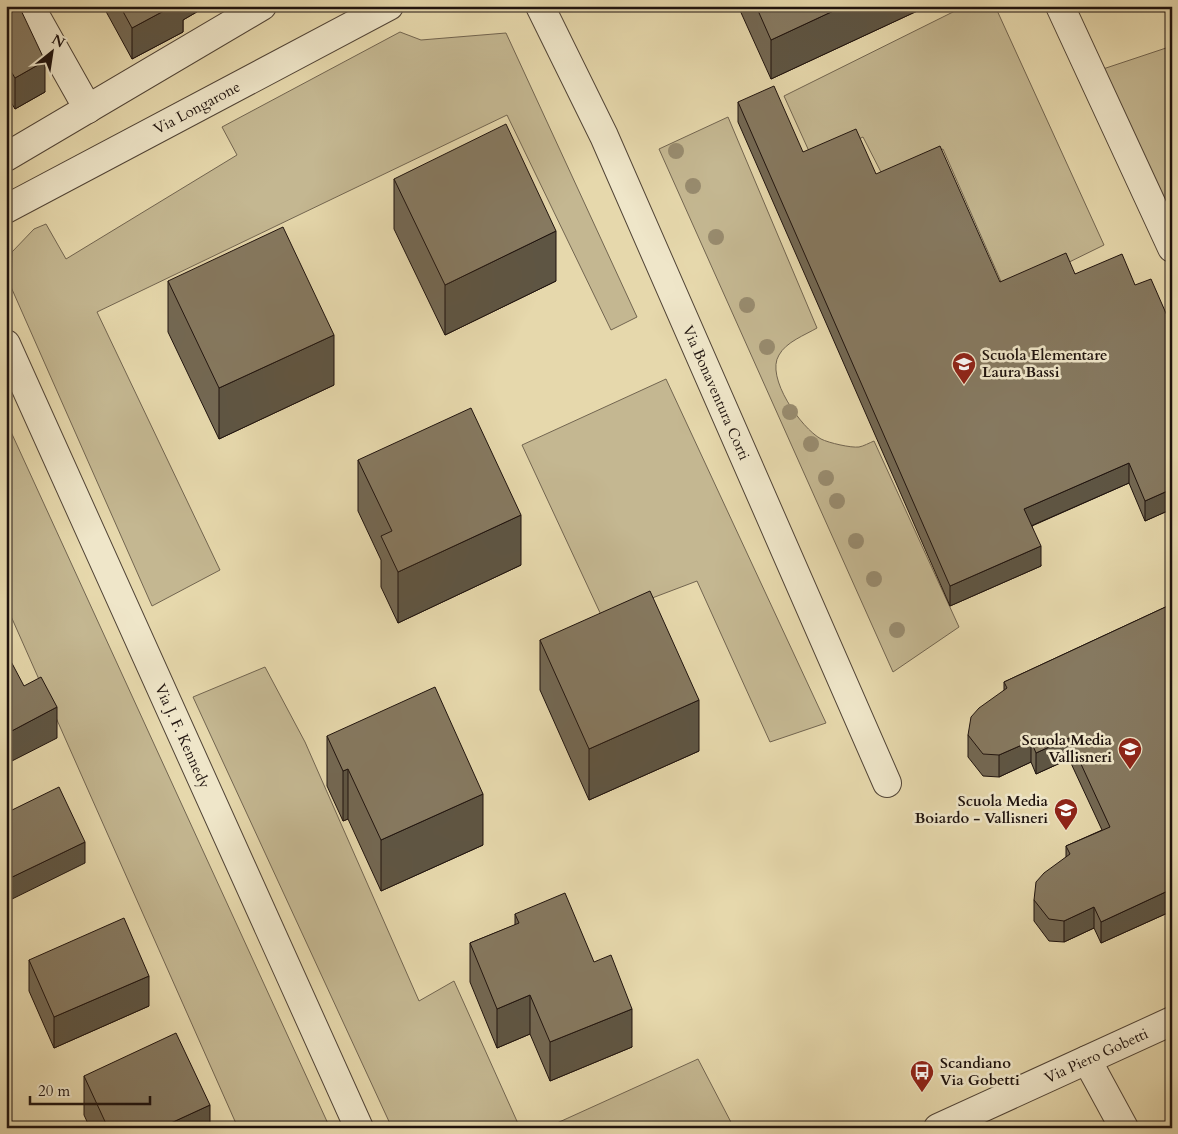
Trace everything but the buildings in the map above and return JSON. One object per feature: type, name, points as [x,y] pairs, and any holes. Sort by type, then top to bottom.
[{"type":"street","points":[[30,6],[88,109]]},
{"type":"street","points":[[6,157],[262,6]]},
{"type":"street","name":"Via Longarone","points":[[6,209],[389,6]]},
{"type":"street","name":"Via Bonaventura Corti","points":[[540,6],[604,136],[887,783]]},
{"type":"street","points":[[1060,6],[1172,248]]},
{"type":"street","name":"Via J. F. Kennedy","points":[[6,344],[359,1128]]},
{"type":"street","name":"Via Piero Gobetti","points":[[938,1128],[1172,1021]]},
{"type":"street","points":[[1087,1060],[1124,1128]]},
{"type":"shaded area","points":[[965,6],[995,6],[1104,245],[1006,293],[943,149],[883,176],[863,137],[813,160],[784,96]]},
{"type":"shaded area","points":[[400,32],[421,40],[506,33],[637,317],[611,330],[507,115],[97,312],[220,570],[152,606],[11,287],[12,252],[34,229],[46,224],[66,259],[237,155],[222,127]]},
{"type":"shaded area","points":[[1172,46],[1172,219],[1097,71]]},
{"type":"shaded area","points":[[728,117],[817,328],[786,346],[779,355],[776,364],[781,388],[795,413],[821,439],[855,447],[874,441],[959,627],[893,672],[659,149]]},
{"type":"shaded area","points":[[666,379],[826,723],[770,742],[697,581],[602,617],[522,445]]},
{"type":"shaded area","points":[[6,421],[330,1128],[238,1128],[6,605]]},
{"type":"shaded area","points":[[265,667],[305,742],[419,1001],[454,981],[520,1128],[392,1128],[193,697]]},
{"type":"shaded area","points":[[698,1059],[734,1128],[546,1128]]},
{"type":"place","name":"Scuola Elementare Laura Bassi","points":[[964,385]]},
{"type":"place","name":"Scuola Media Vallisneri","points":[[1130,770]]},
{"type":"place","name":"Scuola Media Boiardo - Vallisneri","points":[[1066,831]]},
{"type":"place","name":"Scandiano Via Gobetti","points":[[922,1093]]}]
